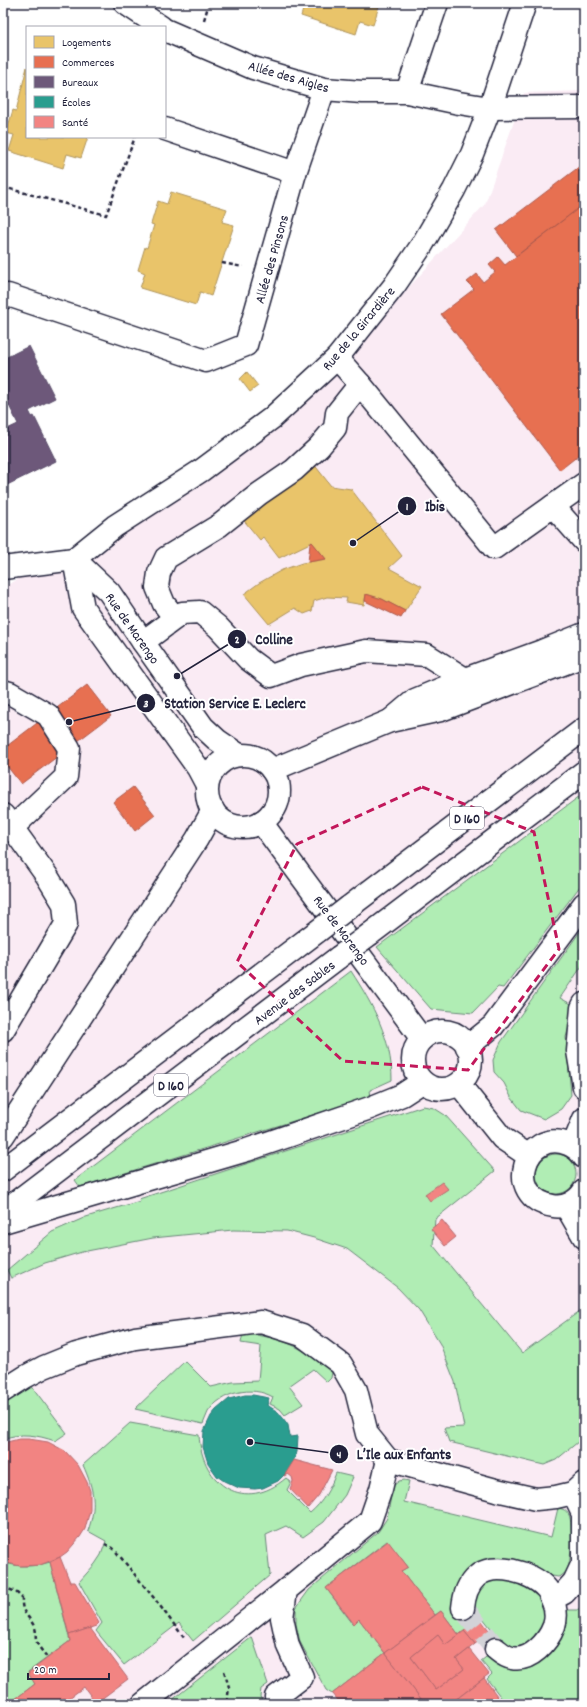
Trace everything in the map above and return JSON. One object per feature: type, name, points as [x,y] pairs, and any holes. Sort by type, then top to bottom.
[{"type":"street","points":[[125,3],[160,26]]},
{"type":"street","points":[[406,92],[437,3]]},
{"type":"street","name":"Rue de la Girardière","points":[[74,559],[115,526],[202,470],[272,418],[337,358],[394,286],[422,245],[457,184],[472,154],[490,108],[525,3]]},
{"type":"street","name":"Allée des Aigles","points":[[166,30],[253,68],[324,89],[362,92],[406,92],[490,108],[584,107]]},
{"type":"street","name":"Allée des Pinsons","points":[[3,298],[8,295],[206,361],[246,344],[295,173],[324,89]]},
{"type":"street","points":[[166,129],[295,173]]},
{"type":"street","points":[[337,358],[494,548],[584,484]]},
{"type":"street","points":[[175,618],[164,604],[157,587],[159,573],[166,558],[220,525],[259,494],[294,470],[319,447],[334,428],[337,413],[360,384]]},
{"type":"street","points":[[553,506],[584,541]]},
{"type":"street","points":[[3,568],[74,559]]},
{"type":"street","name":"Rue de Marengo","points":[[74,559],[109,592],[203,727],[217,740],[239,755],[248,755],[258,758],[266,763],[272,770]]},
{"type":"street","name":"Rue de Marengo","points":[[74,559],[83,608],[198,768],[207,785],[207,794],[213,810]]},
{"type":"street","points":[[143,642],[182,613],[200,612],[218,627],[248,659],[271,676],[301,666],[366,651],[427,655],[465,679]]},
{"type":"street","points":[[390,721],[415,700],[465,679],[584,634]]},
{"type":"street","points":[[3,1136],[197,839],[213,810],[224,822],[240,827],[251,826],[261,822],[271,814],[277,805],[279,793],[278,781],[272,770],[390,721],[441,710],[584,656]]},
{"type":"street","points":[[3,691],[10,693],[48,715],[69,748],[66,777],[8,821],[48,876],[64,904],[66,924],[5,1023]]},
{"type":"street","name":"D 160","points":[[3,1170],[584,729]]},
{"type":"street","points":[[207,785],[211,774],[218,765],[228,758],[239,755]]},
{"type":"street","name":"Avenue des Sables","points":[[3,1212],[584,772]]},
{"type":"street","name":"Rue de Marengo","points":[[261,822],[422,1038]]},
{"type":"street","points":[[467,1047],[493,1026],[584,904]]},
{"type":"street","points":[[584,1004],[582,1008],[578,1051],[584,1087]]},
{"type":"street","points":[[438,1032],[447,1032],[462,1040],[467,1047],[471,1063],[465,1078],[459,1084],[444,1090],[436,1089],[422,1082],[416,1074],[413,1065],[413,1055],[416,1046],[422,1038],[438,1032]]},
{"type":"street","points":[[3,1222],[247,1150],[370,1108],[402,1095],[422,1082]]},
{"type":"street","points":[[459,1084],[502,1138],[528,1156]]},
{"type":"street","points":[[584,1119],[579,1152],[562,1142],[549,1142],[537,1147],[528,1156],[524,1165],[523,1175],[525,1185],[530,1194],[546,1205],[556,1207],[566,1206],[576,1200],[584,1191]]},
{"type":"street","points":[[566,1206],[584,1237]]},
{"type":"street","points":[[3,1391],[32,1374],[76,1354],[136,1338],[261,1322],[302,1335],[341,1364],[356,1390],[367,1434],[388,1460],[496,1490],[536,1499],[556,1497],[579,1488],[583,1514],[583,1563],[579,1573],[564,1593],[552,1599]]},
{"type":"street","points":[[143,1704],[370,1521],[381,1489],[388,1460]]},
{"type":"street","points":[[464,1608],[466,1593],[476,1577],[486,1571],[499,1569],[512,1570],[533,1578],[546,1588],[555,1607],[554,1626],[549,1636],[533,1653],[520,1658],[512,1659],[506,1657],[496,1649]]},
{"type":"street","points":[[276,1697],[302,1677],[288,1646],[282,1618],[286,1590]]},
{"type":"path","points":[[3,187],[106,215],[135,138]]},
{"type":"path","points":[[105,1544],[113,1548],[118,1553],[154,1598],[206,1654],[223,1664],[229,1687],[227,1704]]},
{"type":"path","points":[[3,1587],[16,1592],[22,1598],[24,1614],[33,1624],[39,1647],[48,1658]]},
{"type":"highlighted area","points":[[422,787],[534,832],[559,949],[468,1070],[343,1061],[237,962],[297,844]]},
{"type":"shaded area","points":[[584,91],[584,1704],[3,1704],[3,588],[281,427],[485,204],[524,93]]},
{"type":"green space","points":[[584,793],[584,881],[503,988],[498,987],[473,1013],[431,1009],[377,947]]},
{"type":"green space","points":[[584,926],[584,963],[560,998],[575,1006],[566,1037],[571,1095],[561,1109],[544,1119],[521,1110],[511,1097],[504,1083],[494,1072],[493,1060],[501,1042]]},
{"type":"green space","points":[[351,971],[374,1010],[389,1050],[392,1080],[370,1090],[371,1097],[80,1187],[75,1180]]},
{"type":"green space","points":[[423,1106],[434,1108],[445,1115],[495,1171],[435,1219],[433,1245],[522,1353],[584,1308],[584,1437],[556,1460],[544,1465],[449,1442],[444,1428],[464,1427],[455,1382],[440,1344],[419,1310],[398,1288],[347,1249],[287,1231],[233,1230],[153,1238],[82,1252],[45,1263],[11,1278],[7,1270],[52,1232],[86,1217],[140,1201],[139,1199]]},
{"type":"green space","points":[[552,1154],[560,1154],[567,1157],[573,1163],[576,1174],[573,1185],[567,1191],[560,1194],[552,1194],[545,1191],[539,1185],[536,1178],[536,1170],[539,1163],[545,1157]]},
{"type":"green space","points":[[243,1333],[281,1341],[301,1350],[332,1372],[331,1378],[327,1382],[313,1369],[289,1386],[303,1404],[285,1415],[280,1409],[270,1404],[273,1397],[256,1391],[238,1392],[229,1395],[214,1405],[208,1412],[203,1424],[135,1409],[185,1361],[211,1387],[233,1382],[258,1381],[261,1346],[241,1343]]},
{"type":"green space","points":[[30,1384],[67,1433],[55,1441],[29,1435],[3,1439],[3,1402]]},
{"type":"green space","points":[[130,1423],[199,1435],[202,1453],[208,1468],[217,1480],[228,1489],[241,1493],[256,1493],[271,1488],[286,1478],[291,1482],[287,1490],[310,1513],[326,1495],[336,1473],[353,1477],[345,1495],[324,1522],[303,1537],[286,1526],[266,1535],[270,1575],[193,1641],[179,1623],[124,1665],[96,1631],[102,1623],[79,1582],[101,1555],[106,1541],[88,1531],[93,1513],[93,1498],[90,1482],[83,1465]]},
{"type":"green space","points":[[399,1481],[409,1481],[404,1502],[551,1537],[558,1508],[564,1510],[569,1515],[571,1526],[571,1553],[568,1568],[565,1573],[558,1577],[488,1565],[461,1615],[469,1627],[459,1635],[441,1611],[435,1615],[401,1571],[408,1567],[387,1541],[326,1588],[353,1624],[359,1619],[385,1653],[332,1694],[326,1690],[300,1642],[296,1624],[296,1608],[309,1590],[378,1532],[387,1518],[393,1486]]},
{"type":"green space","points":[[3,1562],[26,1566],[50,1562],[70,1641],[28,1672],[35,1684],[10,1703],[3,1687]]},
{"type":"green space","points":[[511,1576],[535,1591],[543,1605],[545,1615],[543,1627],[536,1639],[520,1649],[505,1646],[475,1608],[477,1593],[485,1584],[497,1579]]},
{"type":"green space","points":[[568,1610],[584,1610],[584,1704],[506,1704],[487,1679],[492,1674],[481,1661],[490,1654],[516,1667]]},
{"type":"green space","points":[[252,1637],[268,1684],[261,1689],[260,1697],[265,1704],[167,1704]]},
{"type":"building: Logements","points":[[305,3],[380,3],[373,25],[360,21],[356,34],[301,16]]},
{"type":"building: Logements","points":[[26,71],[26,138],[88,138],[81,158],[67,154],[63,168],[9,151],[14,135],[6,133],[13,110],[16,111]]},
{"type":"building: Logements","points":[[171,192],[227,209],[222,222],[234,225],[211,296],[200,292],[196,305],[140,288],[145,273],[138,270],[154,225],[151,224],[158,201],[167,204]]},
{"type":"building: Logements","points":[[247,372],[258,386],[250,392],[240,379]]},
{"type":"building: Logements","points":[[313,463],[331,486],[351,489],[402,556],[389,568],[422,586],[405,611],[382,599],[366,594],[364,605],[346,602],[347,598],[327,597],[314,601],[312,611],[304,614],[295,608],[269,624],[244,594],[259,583],[282,570],[302,563],[326,559],[312,542],[279,558],[263,537],[260,540],[241,517]]},
{"type":"building: Commerces","points":[[584,163],[584,204],[516,256],[496,230]]},
{"type":"building: Commerces","points":[[584,204],[584,451],[560,470],[441,314],[474,289],[467,282],[477,274],[483,282],[495,272],[489,265],[498,257],[505,265]]},
{"type":"building: Commerces","points":[[312,542],[326,559],[308,562],[310,544]]},
{"type":"building: Commerces","points":[[366,594],[382,599],[405,611],[401,618],[365,601]]},
{"type":"building: Commerces","points":[[87,685],[111,716],[21,784],[3,761],[3,749]]},
{"type":"building: Commerces","points":[[133,787],[155,815],[135,831],[113,802]]},
{"type":"building: Bureaux","points":[[29,346],[55,398],[29,411],[32,417],[34,416],[56,461],[3,487],[3,431],[18,424],[3,393],[3,359]]},
{"type":"building: Écoles","points":[[245,1395],[269,1398],[267,1405],[278,1412],[283,1418],[288,1425],[290,1437],[298,1436],[297,1452],[290,1469],[278,1481],[263,1488],[239,1488],[224,1481],[217,1476],[208,1463],[203,1447],[204,1431],[211,1416],[229,1399]]},
{"type":"building: Santé","points":[[442,1182],[448,1189],[430,1201],[425,1194]]},
{"type":"building: Santé","points":[[442,1220],[456,1237],[445,1246],[431,1229]]},
{"type":"building: Santé","points":[[19,1439],[48,1442],[65,1451],[78,1465],[90,1491],[90,1510],[85,1529],[80,1537],[67,1552],[60,1557],[40,1565],[20,1566],[3,1562],[3,1443]]},
{"type":"building: Santé","points":[[294,1460],[332,1470],[319,1495],[308,1508],[290,1489],[293,1481],[292,1477],[288,1474],[284,1476]]},
{"type":"building: Santé","points":[[388,1541],[408,1567],[401,1571],[435,1615],[385,1653],[359,1619],[354,1624],[326,1588]]},
{"type":"building: Santé","points":[[60,1557],[70,1582],[75,1582],[99,1623],[96,1626],[69,1635],[50,1562]]},
{"type":"building: Santé","points":[[471,1607],[499,1643],[488,1652],[479,1641],[475,1644],[464,1631],[469,1627],[461,1615]]},
{"type":"building: Santé","points":[[441,1611],[459,1635],[445,1645],[438,1635],[411,1657],[436,1690],[464,1669],[456,1659],[469,1649],[489,1674],[450,1704],[425,1704],[385,1653]]},
{"type":"building: Santé","points":[[90,1628],[128,1679],[96,1703],[84,1687],[61,1704],[10,1703],[35,1684],[28,1673],[70,1641],[69,1635]]},
{"type":"building: Santé","points":[[464,1631],[475,1644],[456,1659],[464,1669],[436,1690],[411,1657],[438,1635],[445,1645]]},
{"type":"building: Santé","points":[[385,1653],[425,1704],[340,1704],[332,1694]]},
{"type":"building: Santé","points":[[484,1678],[503,1704],[450,1704]]},
{"type":"building: Santé","points":[[3,1687],[10,1703],[11,1704],[3,1704]]},
{"type":"tunnel","points":[[463,1608],[496,1649]]},
{"type":"place","name":"Ibis","points":[[353,543]]},
{"type":"place","name":"Colline","points":[[177,676]]},
{"type":"place","name":"Station Service E. Leclerc","points":[[69,722]]},
{"type":"place","name":"L’Ile aux Enfants","points":[[250,1442]]}]
